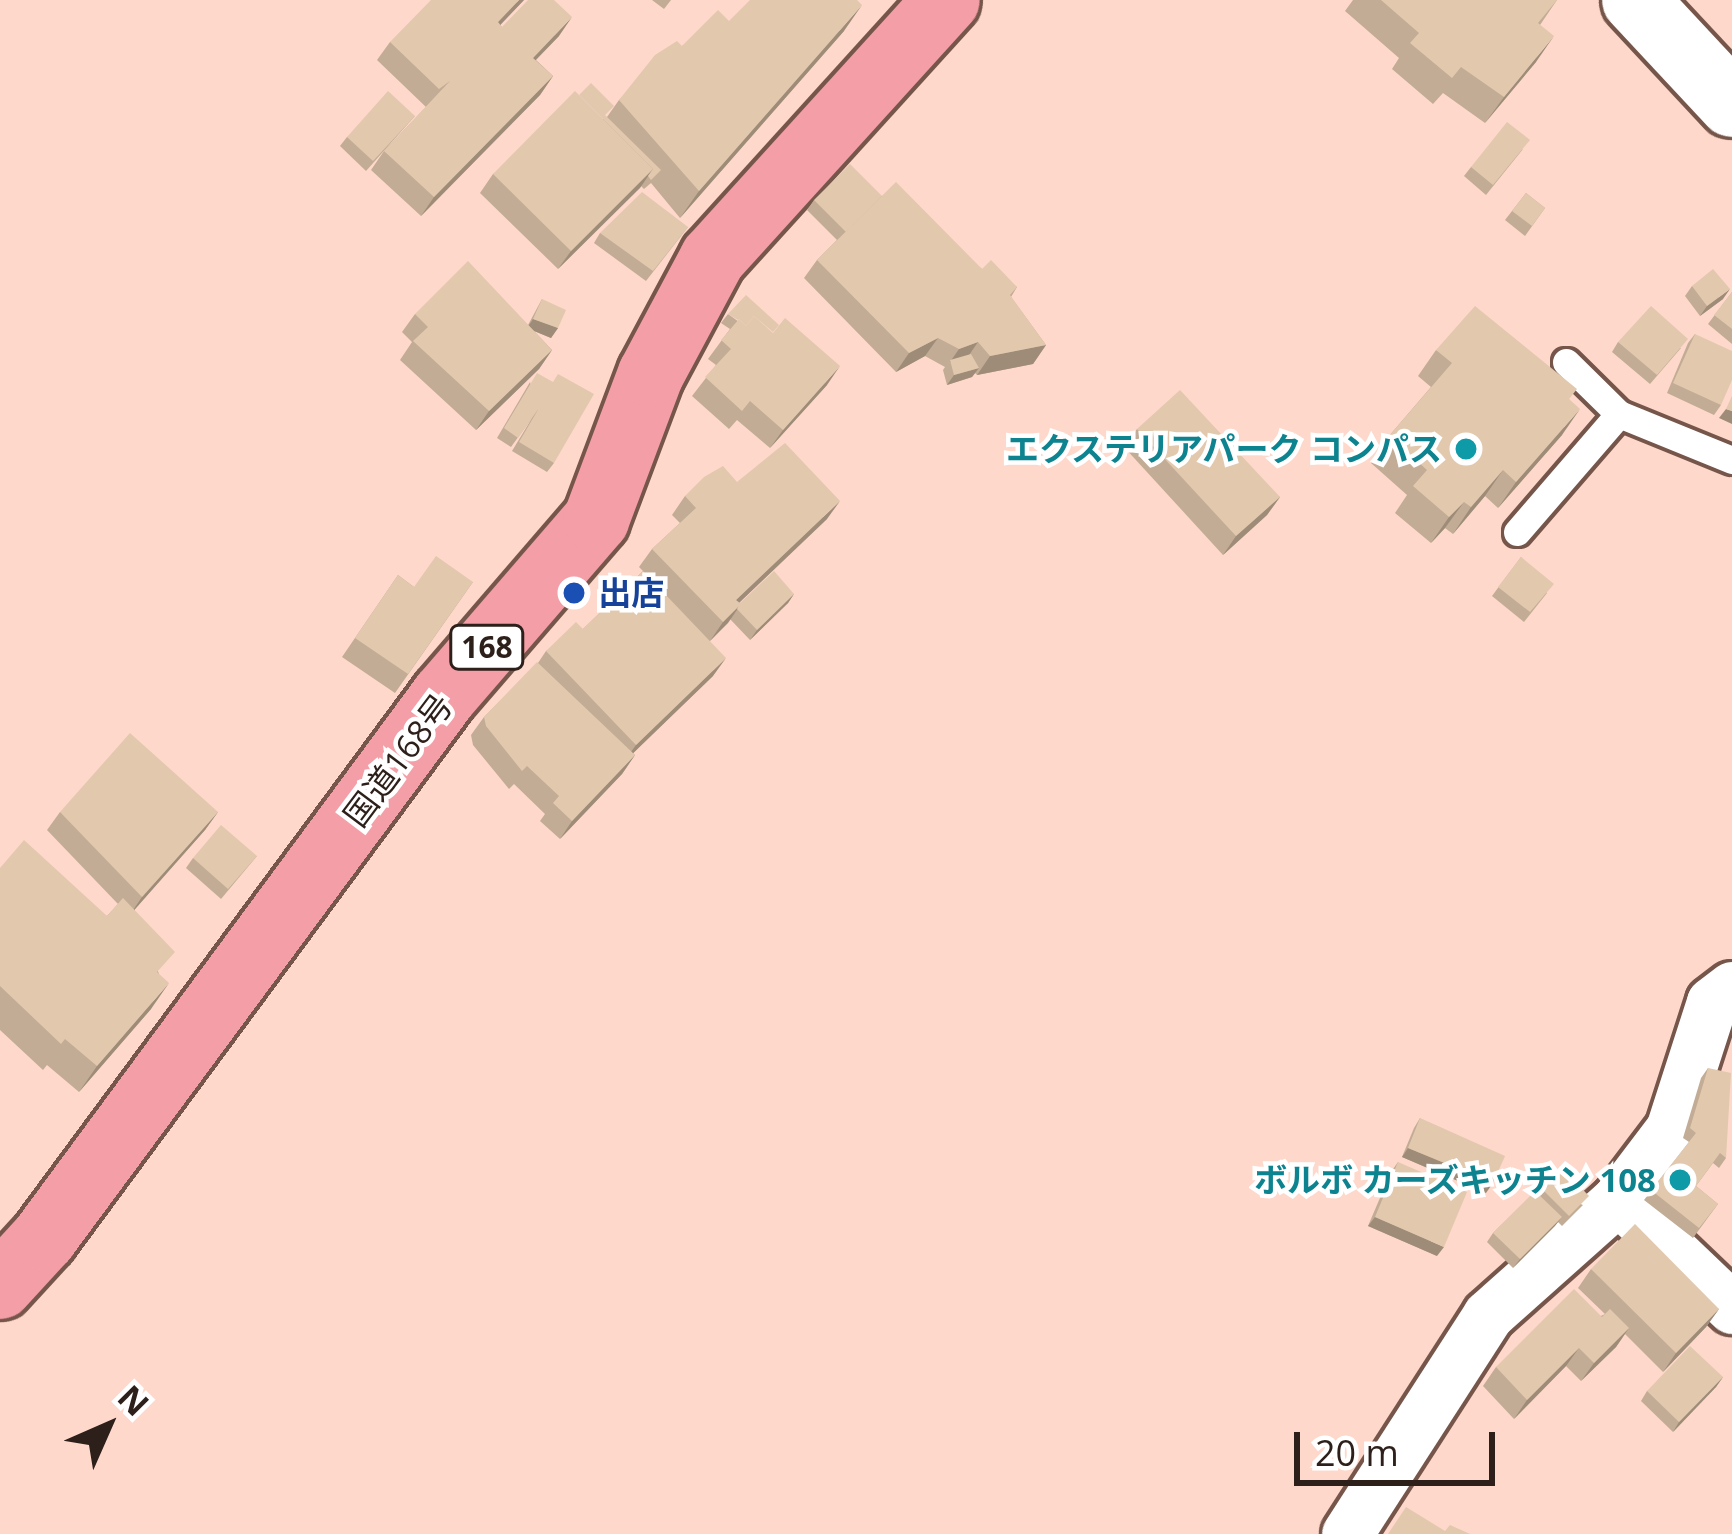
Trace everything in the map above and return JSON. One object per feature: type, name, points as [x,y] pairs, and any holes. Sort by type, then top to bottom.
[{"type":"highway","name":"国道168号","points":[[0,1286],[44,1238],[444,696],[596,520],[651,374],[713,258],[947,0]]},
{"type":"main road","points":[[1635,0],[1732,104]]},
{"type":"street","points":[[1347,1534],[1488,1315],[1618,1199],[1672,1130],[1712,1002],[1732,987]]},
{"type":"street","points":[[1618,1199],[1732,1308]]},
{"type":"lane","points":[[1566,362],[1619,414],[1732,460]]},
{"type":"lane","points":[[1517,532],[1619,414]]},
{"type":"building","points":[[431,0],[519,0],[498,22],[502,27],[528,0],[554,0],[572,17],[533,58],[553,76],[434,197],[384,151],[450,81],[439,89],[390,42]]},
{"type":"building","points":[[750,0],[857,0],[862,5],[699,191],[619,100],[655,55],[677,41],[682,46],[718,10],[729,21]]},
{"type":"building","points":[[1381,0],[1557,0],[1538,23],[1554,36],[1504,97],[1461,67],[1452,78],[1410,43],[1419,33]]},
{"type":"building","points":[[591,83],[614,106],[605,115],[661,170],[651,180],[648,176],[653,169],[579,95]]},
{"type":"building","points":[[388,91],[415,116],[373,161],[347,137]]},
{"type":"building","points":[[575,91],[653,169],[571,251],[493,174]]},
{"type":"building","points":[[1507,122],[1530,140],[1493,185],[1471,167]]},
{"type":"building","points":[[850,164],[882,196],[846,232],[814,200]]},
{"type":"building","points":[[896,182],[982,269],[991,260],[1017,287],[1010,295],[1046,345],[990,356],[978,342],[959,349],[938,338],[909,353],[817,260]]},
{"type":"building","points":[[642,192],[688,227],[653,271],[600,233]]},
{"type":"building","points":[[1526,193],[1545,208],[1532,226],[1512,211]]},
{"type":"building","points":[[468,261],[552,350],[489,411],[413,341],[428,327],[415,314]]},
{"type":"building","points":[[1713,269],[1730,289],[1707,306],[1692,286]]},
{"type":"building","points":[[1732,292],[1732,329],[1714,315]]},
{"type":"building","points":[[746,295],[779,325],[773,332],[754,316],[746,326],[728,314]]},
{"type":"building","points":[[542,299],[566,310],[558,328],[533,319]]},
{"type":"building","name":"エクステリアパーク コンパス","points":[[1475,306],[1577,389],[1569,399],[1580,409],[1516,482],[1503,470],[1471,507],[1464,502],[1449,517],[1413,486],[1427,470],[1389,436],[1452,363],[1436,350]]},
{"type":"building","points":[[1651,306],[1688,339],[1657,375],[1618,342]]},
{"type":"building","points":[[754,316],[773,333],[785,318],[840,366],[783,430],[750,401],[742,411],[705,377],[731,349],[721,340],[739,319],[746,326]]},
{"type":"building","points":[[1695,334],[1732,351],[1732,380],[1721,405],[1673,383]]},
{"type":"building","points":[[971,354],[979,368],[954,375],[950,360]]},
{"type":"building","points":[[537,373],[553,382],[558,374],[594,394],[554,463],[519,442],[539,408],[518,438],[504,428]]},
{"type":"building","points":[[1180,390],[1280,497],[1236,536],[1137,429]]},
{"type":"building","points":[[785,443],[840,501],[736,600],[741,604],[723,622],[652,549],[696,508],[685,496],[704,477],[723,466],[737,482]]},
{"type":"building","points":[[436,556],[473,582],[408,674],[355,638],[398,575],[414,587]]},
{"type":"building","points":[[1521,557],[1554,584],[1530,612],[1498,587]]},
{"type":"building","points":[[643,571],[726,658],[636,745],[546,651],[576,622],[583,629]]},
{"type":"building","points":[[774,571],[794,594],[757,630],[737,609]]},
{"type":"building","points":[[537,662],[635,755],[572,821],[553,803],[559,796],[527,766],[522,771],[484,717]]},
{"type":"building","points":[[130,733],[218,812],[142,897],[60,812]]},
{"type":"building","points":[[221,825],[257,856],[228,889],[193,858]]},
{"type":"building","points":[[24,840],[107,916],[123,898],[175,952],[157,972],[169,983],[97,1066],[65,1039],[61,1044],[0,986],[0,868]]},
{"type":"building","points":[[1708,1068],[1731,1073],[1726,1158],[1720,1153],[1696,1186],[1718,1204],[1699,1228],[1651,1190],[1696,1133],[1690,1128]]},
{"type":"building","points":[[1420,1118],[1505,1156],[1493,1183],[1408,1148]]},
{"type":"building","points":[[1398,1162],[1467,1192],[1444,1247],[1375,1217]]},
{"type":"building","points":[[1561,1167],[1589,1196],[1569,1216],[1540,1187]]},
{"type":"building","points":[[1535,1191],[1562,1217],[1520,1259],[1493,1233]]},
{"type":"building","points":[[1635,1224],[1719,1309],[1676,1353],[1591,1269]]},
{"type":"building","points":[[1574,1289],[1602,1317],[1610,1309],[1629,1328],[1594,1363],[1579,1348],[1527,1400],[1496,1367]]},
{"type":"building","points":[[1690,1346],[1723,1377],[1679,1422],[1647,1391]]},
{"type":"building","points":[[1406,1507],[1445,1531],[1450,1525],[1470,1534],[1388,1534]]},
{"type":"place","name":"エクステリアパーク コンパス","points":[[1466,449]]},
{"type":"place","name":"出店","points":[[574,593]]},
{"type":"place","name":"ボルボ カーズキッチン 108","points":[[1680,1180]]}]
